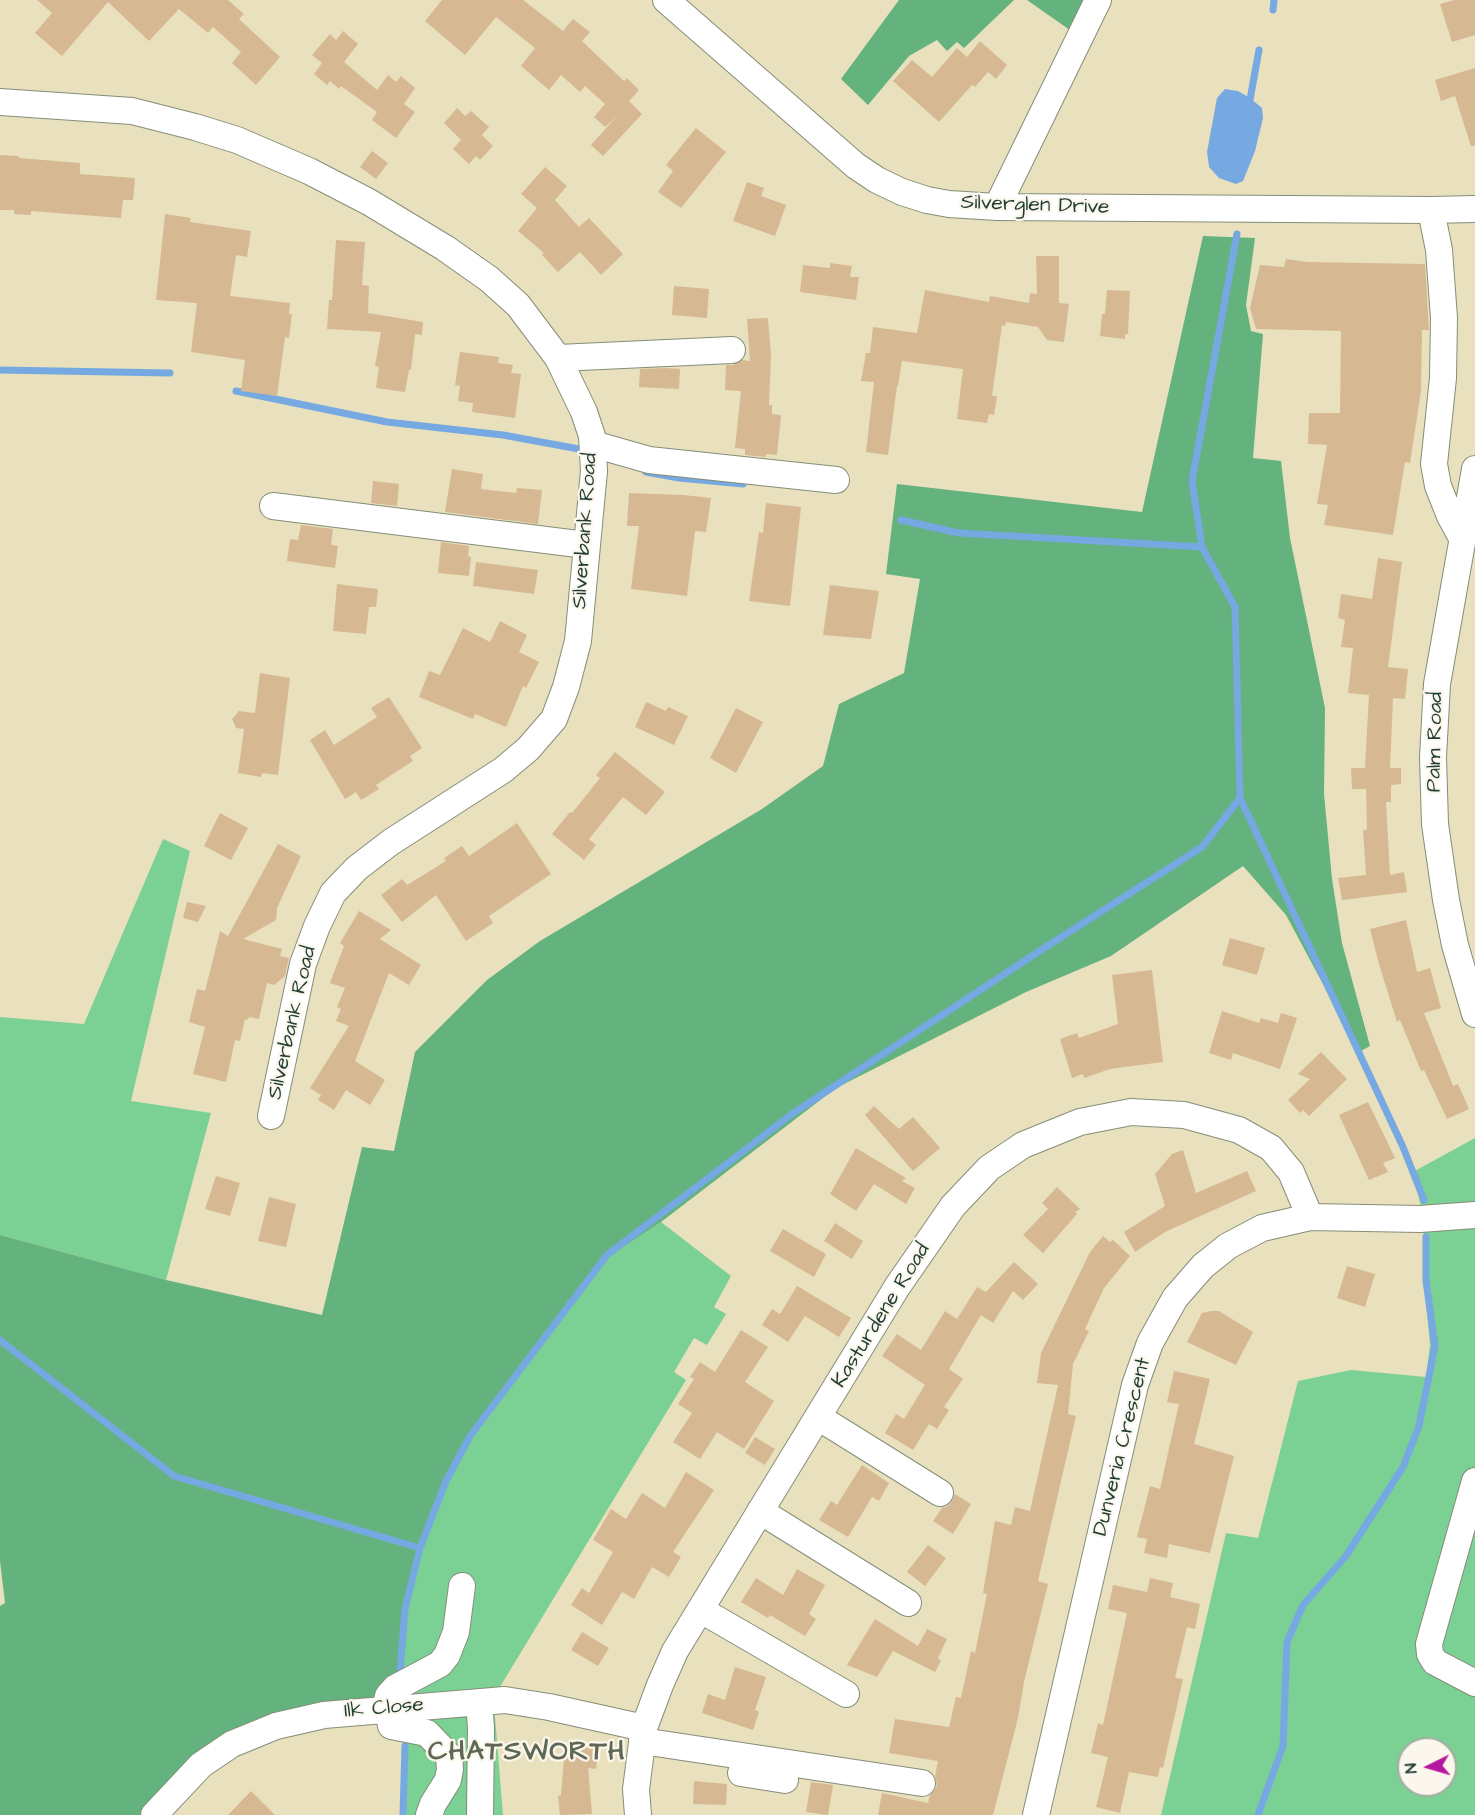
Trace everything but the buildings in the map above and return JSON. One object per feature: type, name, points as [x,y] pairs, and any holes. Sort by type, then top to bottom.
[{"type":"street","name":"Silverglen Drive","points":[[666,0],[856,165],[877,180],[902,192],[927,200],[997,207],[1475,209]]},
{"type":"street","points":[[997,207],[1098,0]]},
{"type":"street","name":"Silverbank Road","points":[[0,102],[132,111],[195,127],[237,140],[309,171],[369,201],[415,228],[489,279],[518,305],[558,358],[584,412],[593,444],[594,471],[578,641],[566,687],[554,719],[528,749],[503,770],[391,842],[357,868],[333,893],[317,926],[303,964],[271,1116]]},
{"type":"street","points":[[1431,210],[1439,250],[1444,318],[1443,378],[1434,465],[1438,486],[1462,538]]},
{"type":"street","points":[[558,358],[732,350]]},
{"type":"street","points":[[593,444],[649,460],[836,480]]},
{"type":"street","name":"Palm Road","points":[[1475,469],[1437,684],[1433,768],[1435,824],[1446,900],[1455,945],[1475,1014]]},
{"type":"street","points":[[273,506],[586,545]]},
{"type":"street","name":"Kasturdene Road","points":[[638,1815],[636,1790],[642,1743],[660,1685],[671,1660],[897,1287],[953,1206],[989,1168],[1023,1145],[1080,1122],[1131,1112],[1184,1115],[1239,1130],[1271,1148],[1291,1172],[1310,1217]]},
{"type":"street","name":"Dunveria Crescent","points":[[1036,1815],[1135,1385],[1150,1342],[1175,1298],[1203,1266],[1228,1246],[1262,1228],[1310,1217],[1420,1219],[1475,1215]]},
{"type":"street","points":[[818,1417],[940,1493]]},
{"type":"street","points":[[1475,1481],[1429,1644],[1430,1654],[1435,1662],[1475,1683]]},
{"type":"street","points":[[760,1512],[908,1603]]},
{"type":"street","points":[[429,1815],[448,1780],[449,1756],[427,1733],[391,1726],[387,1709],[388,1696],[395,1688],[440,1664],[447,1655],[456,1632],[462,1586]]},
{"type":"street","points":[[701,1610],[846,1694]]},
{"type":"street","name":"Ilk Close","points":[[154,1815],[201,1765],[232,1744],[276,1726],[324,1714],[505,1700],[549,1707],[642,1743]]},
{"type":"street","points":[[479,1702],[482,1728],[480,1815]]},
{"type":"street","points":[[642,1743],[785,1780]]},
{"type":"street","points":[[642,1743],[922,1783]]},
{"type":"green space","points":[[899,0],[1014,0],[964,48],[957,42],[947,51],[937,40],[909,56],[868,105],[841,79]]},
{"type":"green space","points":[[1027,0],[1095,0],[1077,35]]},
{"type":"green space","points":[[1203,236],[1255,238],[1246,305],[1251,331],[1263,334],[1253,458],[1281,461],[1290,538],[1325,708],[1324,794],[1332,879],[1342,943],[1370,1046],[1361,1051],[1286,915],[1243,866],[1111,956],[1026,992],[836,1088],[661,1222],[610,1256],[471,1437],[447,1484],[422,1548],[407,1609],[401,1673],[401,1707],[279,1721],[152,1815],[0,1815],[0,1606],[5,1603],[0,1561],[0,1235],[166,1280],[322,1315],[362,1147],[394,1151],[415,1052],[487,980],[540,941],[762,809],[823,766],[839,704],[904,673],[920,579],[886,574],[897,484],[1142,512]]},
{"type":"green space","points":[[163,839],[190,851],[131,1101],[211,1113],[166,1280],[0,1235],[0,1017],[84,1024]]},
{"type":"green space","points":[[1475,1138],[1475,1815],[1161,1815],[1226,1533],[1258,1538],[1298,1381],[1351,1370],[1426,1377],[1430,1345],[1424,1279],[1423,1216],[1413,1172]]},
{"type":"green space","points":[[661,1222],[731,1276],[714,1307],[726,1314],[707,1345],[694,1338],[674,1372],[686,1380],[492,1700],[503,1815],[400,1815],[403,1743],[401,1673],[407,1609],[422,1548],[447,1484],[471,1437],[610,1256]]},
{"type":"water","points":[[1225,89],[1238,91],[1262,108],[1263,118],[1255,151],[1243,181],[1236,184],[1219,178],[1209,167],[1207,152],[1217,98]]},
{"type":"waterway","points":[[1273,10],[1274,0]]},
{"type":"waterway","points":[[1249,105],[1259,50]]},
{"type":"waterway","points":[[400,1672],[405,1609],[420,1548],[446,1481],[470,1436],[607,1255],[792,1114],[1202,847],[1240,798],[1235,607],[1202,547],[1192,481],[1237,234]]},
{"type":"waterway","points":[[0,370],[170,373]]},
{"type":"waterway","points":[[236,391],[387,422],[503,435],[579,449]]},
{"type":"waterway","points":[[646,472],[679,478],[743,484]]},
{"type":"waterway","points":[[901,520],[959,533],[1202,547]]},
{"type":"waterway","points":[[1240,798],[1403,1147],[1424,1200]]},
{"type":"waterway","points":[[1258,1815],[1283,1746],[1287,1642],[1303,1605],[1346,1556],[1403,1467],[1419,1426],[1435,1346],[1426,1281],[1426,1237]]},
{"type":"waterway","points":[[0,1340],[174,1476],[420,1548]]},
{"type":"waterway","points":[[403,1815],[405,1746]]},
{"type":"district","name":"CHATSWORTH","points":[[527,1753]]}]
